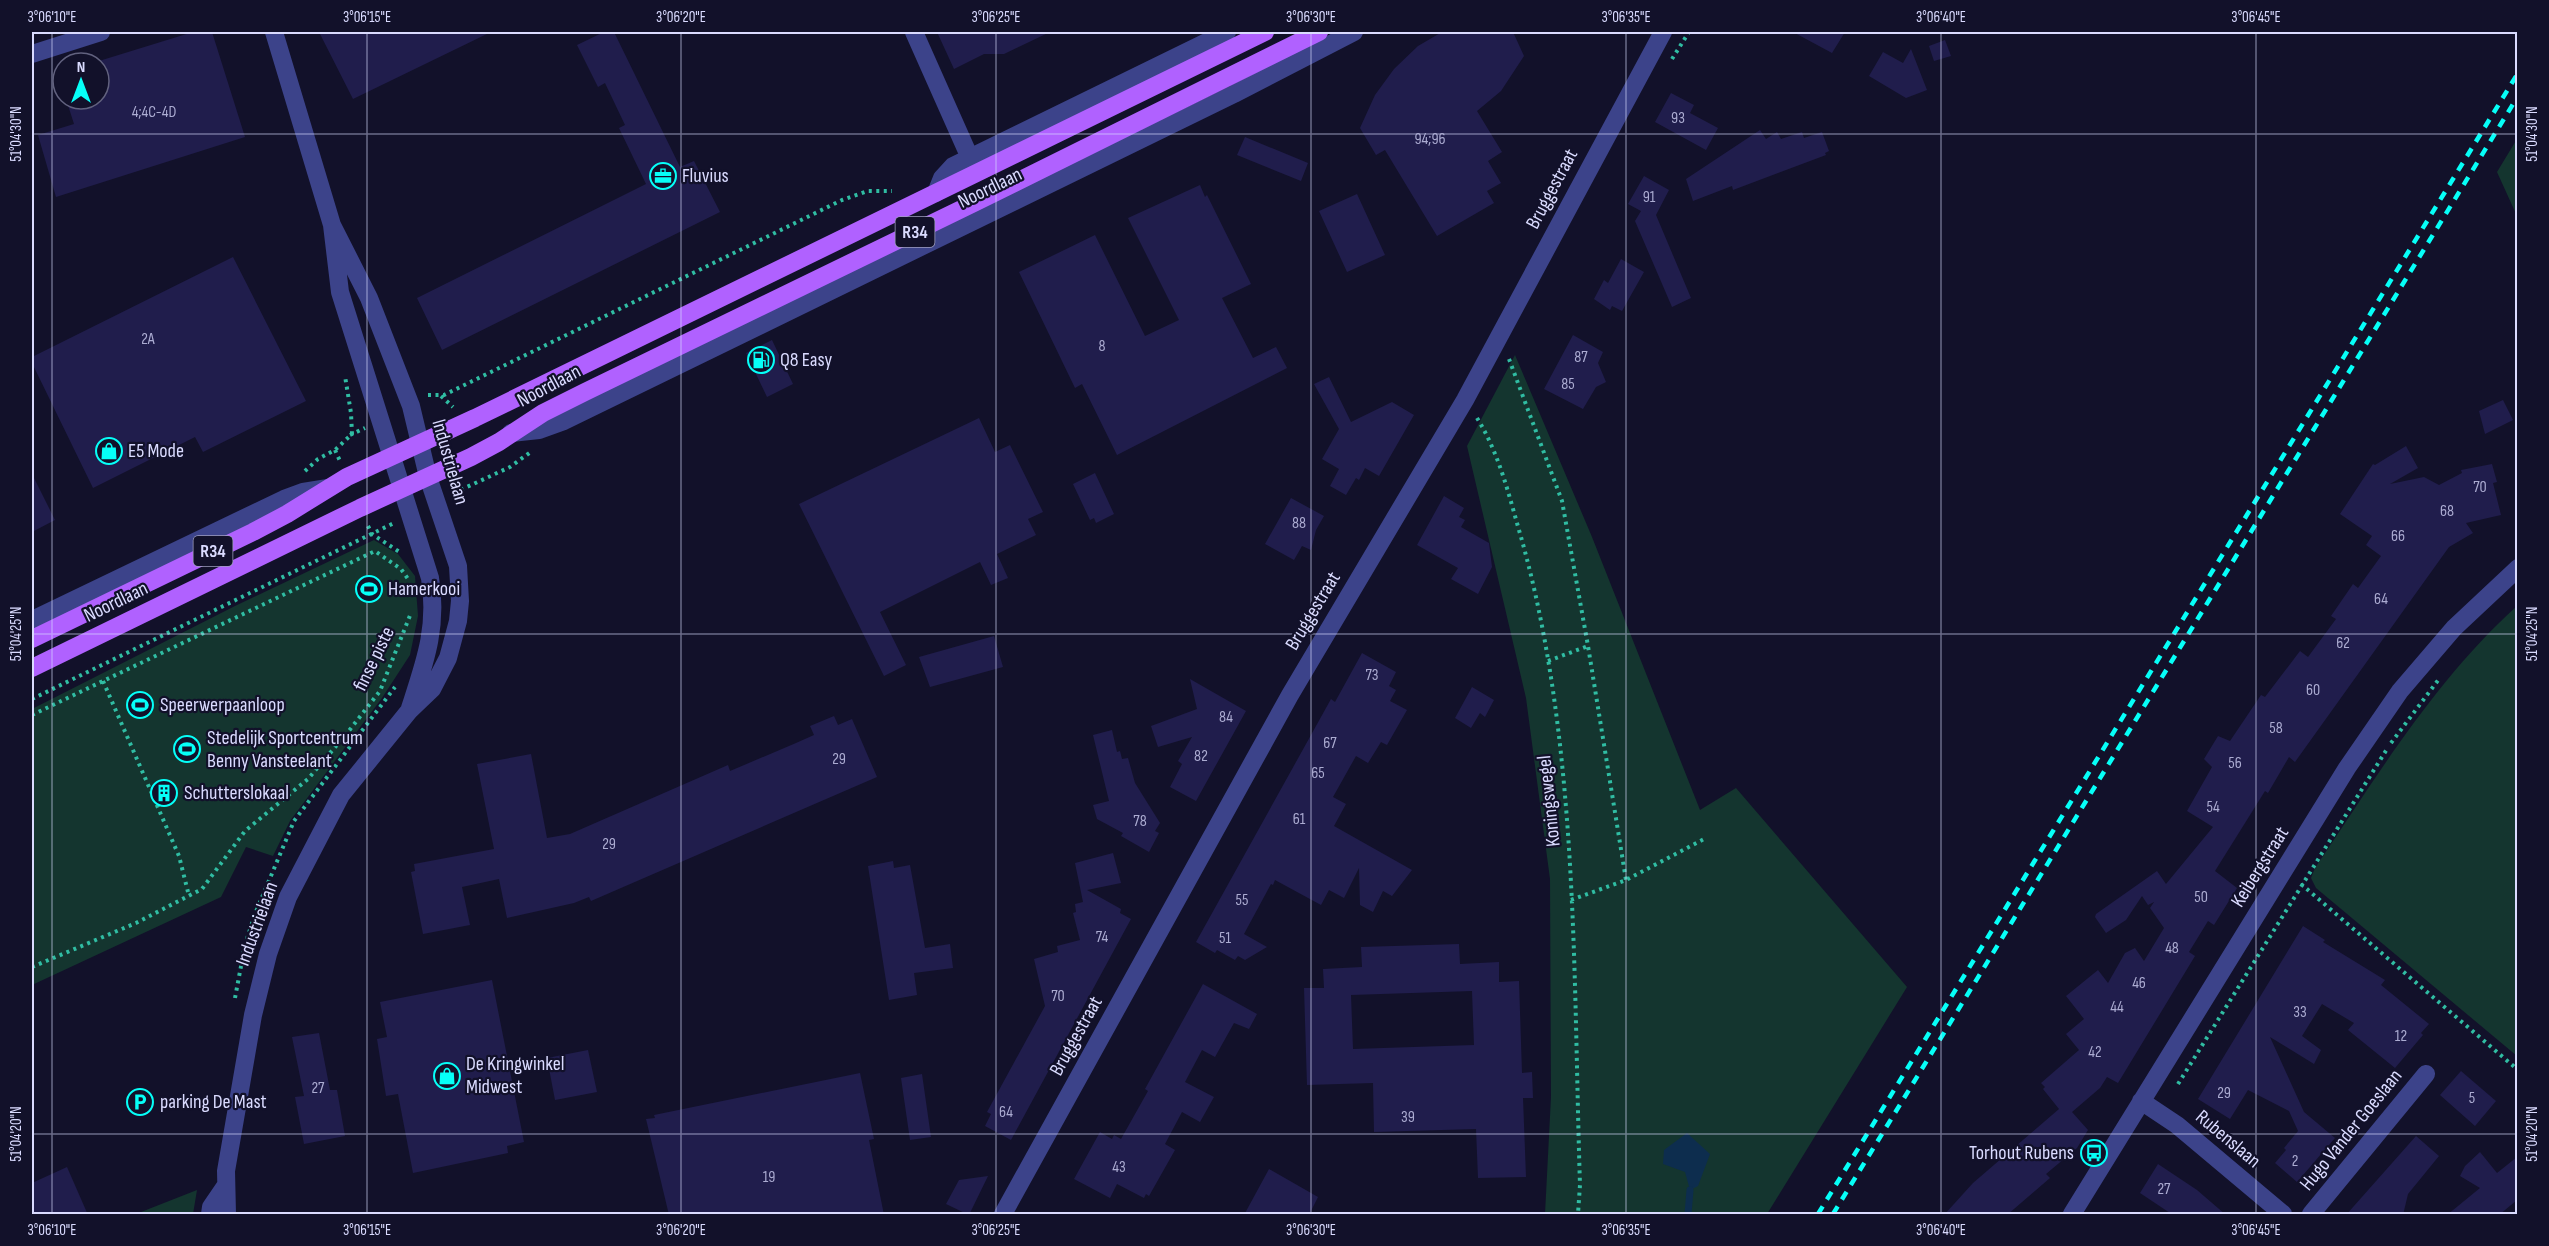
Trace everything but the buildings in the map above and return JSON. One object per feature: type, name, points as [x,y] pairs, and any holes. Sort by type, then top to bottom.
[{"type":"main road","name":"Noordlaan","points":[[32,639],[262,527],[328,488],[1265,32]]},
{"type":"main road","name":"Noordlaan","points":[[32,668],[500,442],[543,413],[1319,32]]},
{"type":"street","points":[[32,54],[101,32]]},
{"type":"street","name":"Industrielaan","points":[[274,32],[332,225],[340,292],[427,567],[433,605],[430,642],[410,711]]},
{"type":"street","points":[[914,32],[970,158]]},
{"type":"street","name":"Noordlaan","points":[[936,193],[942,178],[953,166],[1227,32]]},
{"type":"street","name":"Noordlaan","points":[[512,433],[539,430],[564,422],[1233,94],[1354,32]]},
{"type":"street","name":"Bruggestraat","points":[[1003,1215],[1290,695],[1465,400],[1663,32]]},
{"type":"street","name":"Industrielaan","points":[[227,1215],[226,1185],[260,985],[288,897],[341,795],[410,711],[432,688],[440,675],[458,621],[460,601],[456,560],[428,477],[411,406],[369,298],[332,225]]},
{"type":"street","name":"Noordlaan","points":[[32,620],[285,498],[328,488]]},
{"type":"street","name":"Keibergstraat","points":[[2072,1215],[2347,768],[2400,691],[2454,628],[2517,568]]},
{"type":"street","name":"Hugo Vander Goeslaan","points":[[2312,1215],[2426,1074]]},
{"type":"street","name":"Rubenslaan","points":[[2141,1101],[2160,1113],[2283,1215]]},
{"type":"street","name":"Industrielaan","points":[[210,1215],[212,1207],[226,1185]]},
{"type":"path","points":[[437,394],[444,395],[842,201],[868,192],[903,189]]},
{"type":"path","points":[[1500,334],[1562,501],[1626,880]]},
{"type":"path","name":"Koningswegel","points":[[1465,400],[1485,431],[1500,465],[1534,583],[1548,661],[1569,838],[1580,1185],[1578,1215]]},
{"type":"path","points":[[32,699],[372,534],[403,555]]},
{"type":"path","points":[[32,715],[375,551],[401,569],[410,581]]},
{"type":"path","name":"finse piste","points":[[32,967],[136,923],[202,890],[245,831],[308,779],[380,691],[409,621],[412,608]]},
{"type":"path","points":[[1548,661],[1588,646]]},
{"type":"path","points":[[2160,1113],[2390,744],[2442,674]]},
{"type":"path","points":[[282,847],[302,809],[400,680]]},
{"type":"path","points":[[103,681],[179,856],[189,896]]},
{"type":"path","points":[[1571,900],[1626,880],[1706,838]]},
{"type":"path","points":[[2301,884],[2517,1070]]},
{"type":"green space","points":[[2517,139],[2517,216],[2497,172]]},
{"type":"green space","points":[[1515,355],[1592,537],[1700,810],[1736,788],[1907,987],[1767,1214],[1545,1214],[1551,1097],[1550,879],[1526,698],[1467,446]]},
{"type":"green space","name":"Stedelijk Sportcentrum Benny Vansteelant","points":[[374,540],[398,554],[415,576],[418,616],[410,655],[382,698],[290,821],[273,856],[246,847],[221,897],[32,985],[32,709],[235,606]]},
{"type":"green space","points":[[2517,606],[2517,1056],[2316,888],[2311,878],[2315,868],[2408,730],[2460,665]]},
{"type":"green space","points":[[197,1190],[193,1214],[136,1214]]},
{"type":"water","points":[[1687,1133],[1710,1154],[1698,1186],[1690,1190],[1685,1172],[1663,1164],[1664,1150]]},
{"type":"waterway","points":[[1688,1214],[1690,1190]]},
{"type":"railway","points":[[1818,1214],[2518,73]]},
{"type":"railway","points":[[1833,1214],[2518,96]]},
{"type":"place","name":"Fluvius","points":[[663,176]]},
{"type":"place","name":"Q8 Easy","points":[[761,360]]},
{"type":"place","name":"E5 Mode","points":[[109,451]]},
{"type":"place","name":"Hamerkooi","points":[[369,589]]},
{"type":"place","name":"Speerwerpaanloop","points":[[140,705]]},
{"type":"place","name":"Stedelijk Sportcentrum Benny Vansteelant","points":[[187,749]]},
{"type":"place","name":"Schutterslokaal","points":[[164,793]]},
{"type":"place","name":"De Kringwinkel Midwest","points":[[447,1076]]},
{"type":"place","name":"parking De Mast","points":[[140,1102]]},
{"type":"place","name":"Torhout Rubens","points":[[2094,1153]]}]
